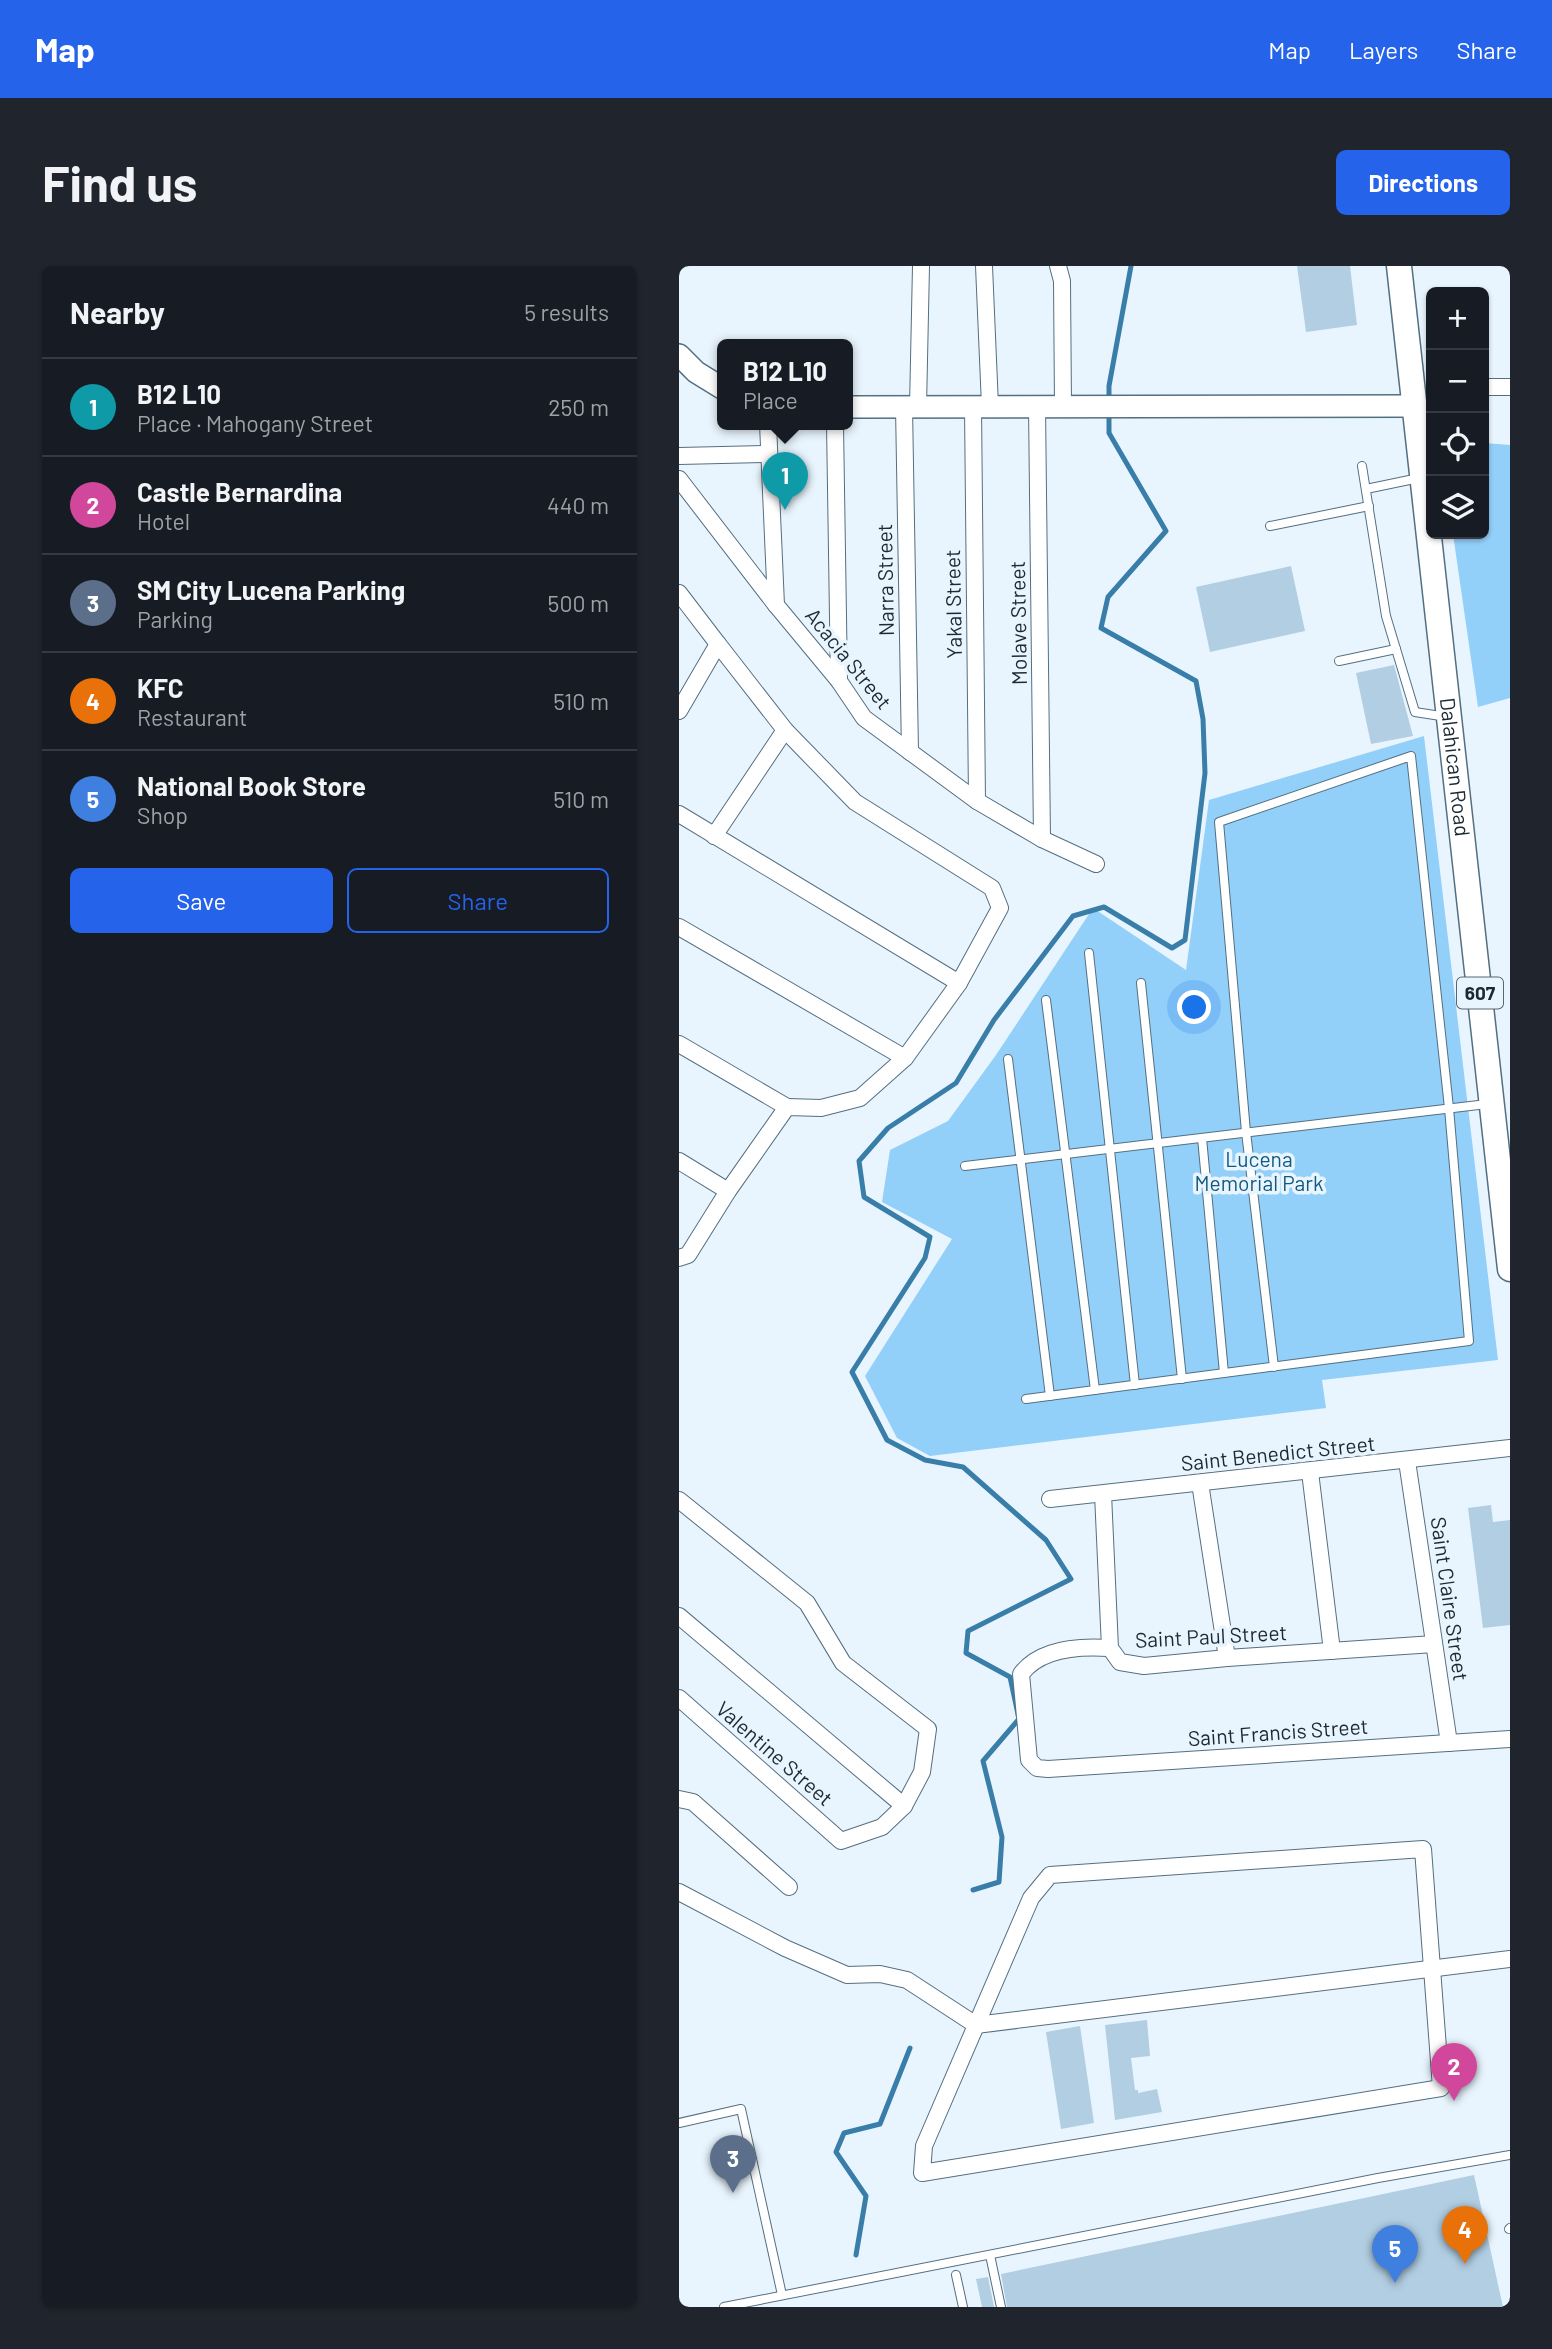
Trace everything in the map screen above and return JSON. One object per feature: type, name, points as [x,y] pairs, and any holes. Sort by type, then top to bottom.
[{"type":"main road","name":"Dalahican Road","points":[[1399,266],[1420,395],[1422,477],[1451,718],[1510,1269]]},
{"type":"street","name":"Narra Street","points":[[910,752],[911,407],[921,266]]},
{"type":"street","name":"Yakal Street","points":[[977,801],[984,266]]},
{"type":"street","points":[[1058,266],[1062,281],[1063,406]]},
{"type":"street","points":[[679,355],[696,372],[717,385]]},
{"type":"street","points":[[1489,387],[1510,387]]},
{"type":"street","points":[[853,407],[1129,406],[1420,395]]},
{"type":"street","name":"Molave Street","points":[[1037,406],[1042,838]]},
{"type":"street","points":[[768,430],[776,605]]},
{"type":"street","points":[[835,430],[839,681]]},
{"type":"street","points":[[679,456],[769,454]]},
{"type":"street","name":"Acacia Street","points":[[679,479],[776,605],[839,681],[864,718],[977,801],[1042,838],[1096,864]]},
{"type":"street","points":[[679,593],[785,730],[855,802],[992,888],[1000,908],[959,983],[905,1058],[860,1098],[821,1108],[787,1107],[679,1044]]},
{"type":"street","points":[[679,711],[719,644]]},
{"type":"street","points":[[714,836],[785,730]]},
{"type":"street","points":[[679,814],[959,983]]},
{"type":"street","points":[[679,927],[905,1058]]},
{"type":"street","points":[[679,1258],[688,1255],[728,1191],[787,1107]]},
{"type":"street","points":[[679,1161],[728,1191]]},
{"type":"street","name":"Saint Benedict Street","points":[[1049,1499],[1510,1448]]},
{"type":"street","name":"Saint Claire Street","points":[[1407,1461],[1449,1743]]},
{"type":"street","points":[[1310,1472],[1332,1651]]},
{"type":"street","points":[[1201,1483],[1227,1658]]},
{"type":"street","name":"Saint Paul Street","points":[[1103,1494],[1110,1648],[1120,1662],[1145,1667],[1227,1658],[1434,1644]]},
{"type":"street","points":[[679,1500],[807,1603],[843,1663],[928,1729],[922,1772],[904,1806],[679,1616]]},
{"type":"street","name":"Saint Francis Street","points":[[1110,1648],[1088,1646],[1059,1652],[1030,1662],[1021,1674],[1029,1760],[1037,1768],[1510,1739]]},
{"type":"street","name":"Valentine Street","points":[[679,1698],[841,1841],[882,1827],[904,1806]]},
{"type":"street","points":[[679,1799],[693,1802],[789,1887]]},
{"type":"street","points":[[1423,1849],[1432,1969],[1441,2088],[922,2173],[924,2146],[1031,1898],[1050,1875],[1423,1849]]},
{"type":"street","points":[[679,1892],[785,1948],[847,1975],[880,1974],[907,1980],[976,2025],[1510,1959]]},
{"type":"lane","points":[[1362,467],[1382,593],[1415,712],[1451,718]]},
{"type":"lane","points":[[1366,489],[1422,477]]},
{"type":"lane","points":[[1270,526],[1369,506]]},
{"type":"lane","points":[[1339,662],[1396,649]]},
{"type":"lane","points":[[1026,1399],[1274,1367],[1469,1341],[1449,1108],[1411,756],[1219,822],[1246,1132],[1274,1367]]},
{"type":"lane","points":[[1089,953],[1135,1385]]},
{"type":"lane","points":[[1141,983],[1182,1379]]},
{"type":"lane","points":[[1046,1000],[1095,1390]]},
{"type":"lane","points":[[1008,1059],[1050,1396]]},
{"type":"lane","points":[[965,1166],[1492,1103]]},
{"type":"lane","points":[[1202,1138],[1224,1373]]},
{"type":"lane","points":[[679,2123],[741,2109],[782,2295]]},
{"type":"lane","points":[[724,2307],[782,2295],[955,2268],[990,2255],[1378,2178],[1510,2155]]},
{"type":"lane","points":[[990,2255],[1001,2307]]},
{"type":"lane","points":[[955,2268],[963,2307]]},
{"type":"green space","points":[[1489,443],[1510,445],[1510,698],[1478,707],[1454,539],[1489,539]]},
{"type":"green space","name":"Lucena Memorial Park","points":[[1424,736],[1498,1360],[1322,1380],[1326,1408],[930,1456],[897,1438],[865,1376],[952,1239],[882,1202],[890,1150],[948,1121],[996,1055],[1093,908],[1186,970],[1209,800]]},
{"type":"building","points":[[1297,266],[1350,266],[1357,325],[1306,332]]},
{"type":"building","points":[[1291,566],[1305,631],[1210,652],[1196,587]]},
{"type":"building","points":[[1394,665],[1413,736],[1371,744],[1356,673]]},
{"type":"building","points":[[1491,1505],[1493,1522],[1510,1520],[1510,1625],[1483,1628],[1468,1508]]},
{"type":"building","points":[[1147,2020],[1150,2056],[1131,2058],[1135,2090],[1138,2090],[1138,2093],[1157,2089],[1162,2112],[1115,2120],[1105,2025]]},
{"type":"building","points":[[1080,2026],[1094,2123],[1061,2129],[1046,2032]]},
{"type":"building","points":[[1474,2175],[1503,2307],[1007,2307],[1001,2274]]},
{"type":"building","points":[[988,2277],[994,2307],[982,2307],[976,2279]]},
{"type":"waterway","points":[[1109,402],[1109,386],[1131,266]]},
{"type":"waterway","points":[[973,1890],[999,1882],[1002,1837],[983,1761],[1019,1719],[1010,1677],[966,1653],[968,1631],[1071,1579],[1046,1540],[963,1467],[925,1460],[887,1440],[852,1372],[925,1258],[930,1237],[864,1197],[859,1161],[888,1128],[956,1083],[994,1020],[1073,916],[1104,907],[1172,948],[1185,940],[1205,773],[1203,719],[1196,681],[1101,628],[1108,597],[1166,531],[1109,433],[1109,412]]},
{"type":"waterway","points":[[856,2255],[866,2196],[836,2152],[844,2133],[880,2124],[910,2048]]},
{"type":"place","name":"B12 L10","points":[[785,510]]},
{"type":"place","name":"Castle Bernardina","points":[[1454,2101]]},
{"type":"place","name":"SM City Lucena Parking","points":[[733,2193]]},
{"type":"place","name":"KFC","points":[[1465,2264]]},
{"type":"place","name":"National Book Store","points":[[1395,2283]]}]
